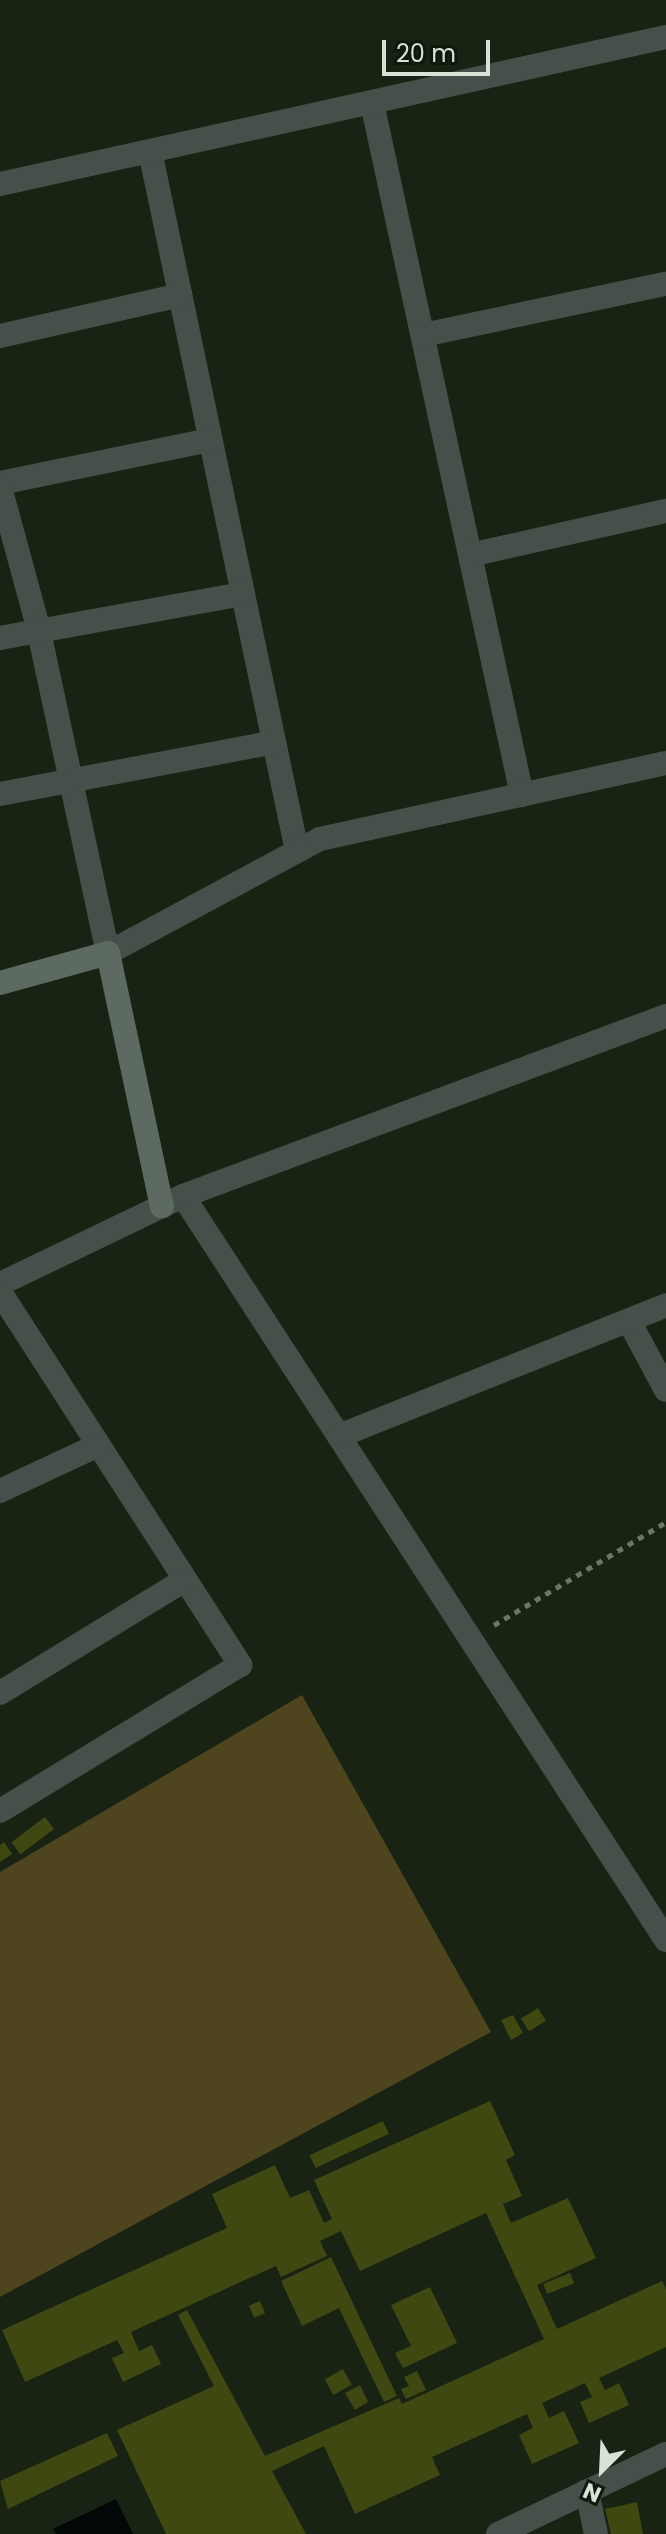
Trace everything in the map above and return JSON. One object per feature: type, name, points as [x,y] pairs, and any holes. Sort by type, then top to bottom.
[{"type":"street","points":[[0,184],[666,37]]},
{"type":"street","points":[[372,103],[522,795]]},
{"type":"street","points":[[150,151],[297,851]]},
{"type":"street","points":[[423,335],[666,284]]},
{"type":"street","points":[[0,336],[180,295]]},
{"type":"street","points":[[210,440],[0,485],[38,627],[108,953],[172,1201],[339,1436],[666,1940]]},
{"type":"street","points":[[470,555],[666,511]]},
{"type":"street","points":[[0,638],[38,627],[243,594]]},
{"type":"street","points":[[0,794],[71,777],[274,742]]},
{"type":"street","points":[[0,983],[108,953],[320,839],[666,763]]},
{"type":"street","points":[[0,1284],[172,1201],[666,1016]]},
{"type":"street","points":[[0,1292],[96,1446],[240,1665],[0,1811]]},
{"type":"street","points":[[339,1436],[666,1305]]},
{"type":"street","points":[[629,1321],[666,1390]]},
{"type":"street","points":[[0,1491],[96,1446]]},
{"type":"street","points":[[0,1693],[183,1581]]},
{"type":"street","points":[[498,2534],[666,2454]]},
{"type":"street","points":[[587,2491],[596,2534]]},
{"type":"path","points":[[469,1640],[666,1522]]},
{"type":"shaded area","points":[[302,1695],[491,2032],[0,2297],[0,1872]]},
{"type":"shaded area","points":[[116,2499],[133,2534],[56,2534],[53,2529]]},
{"type":"building","points":[[45,1817],[54,1829],[20,1854],[11,1842]]},
{"type":"building","points":[[4,1842],[12,1854],[0,1862],[0,1845]]},
{"type":"building","points":[[538,2008],[546,2021],[529,2031],[521,2019]]},
{"type":"building","points":[[513,2015],[523,2033],[511,2040],[501,2020]]},
{"type":"building","points":[[490,2101],[515,2155],[506,2160],[522,2196],[503,2204],[511,2223],[568,2198],[596,2258],[537,2285],[557,2329],[662,2281],[666,2289],[666,2347],[599,2378],[605,2390],[619,2383],[629,2405],[589,2423],[580,2402],[592,2397],[585,2383],[542,2403],[549,2418],[564,2411],[579,2443],[532,2464],[519,2435],[533,2428],[527,2414],[432,2457],[440,2475],[355,2514],[324,2446],[272,2471],[306,2534],[166,2534],[117,2430],[214,2386],[178,2315],[187,2310],[265,2456],[399,2398],[402,2404],[544,2339],[486,2213],[360,2271],[341,2231],[320,2241],[327,2256],[281,2277],[276,2266],[131,2332],[139,2351],[152,2345],[161,2364],[123,2382],[112,2358],[124,2353],[117,2340],[25,2382],[2,2330],[227,2228],[212,2194],[275,2165],[290,2198],[309,2190],[324,2223],[332,2219],[314,2180]]},
{"type":"building","points":[[383,2121],[389,2134],[316,2168],[310,2155]]},
{"type":"building","points":[[331,2257],[397,2396],[384,2402],[339,2308],[302,2326],[281,2281]]},
{"type":"building","points":[[570,2273],[574,2283],[547,2294],[543,2284]]},
{"type":"building","points":[[430,2287],[457,2343],[403,2368],[395,2353],[411,2346],[391,2305]]},
{"type":"building","points":[[260,2301],[265,2313],[254,2318],[249,2306]]},
{"type":"building","points":[[343,2369],[352,2385],[333,2395],[325,2379]]},
{"type":"building","points":[[417,2371],[426,2390],[406,2399],[401,2389],[409,2386],[404,2377]]},
{"type":"building","points":[[360,2385],[368,2402],[355,2410],[345,2393]]},
{"type":"building","points":[[107,2433],[118,2456],[8,2509],[0,2481]]},
{"type":"building","points":[[637,2502],[643,2534],[611,2534],[605,2509]]}]
